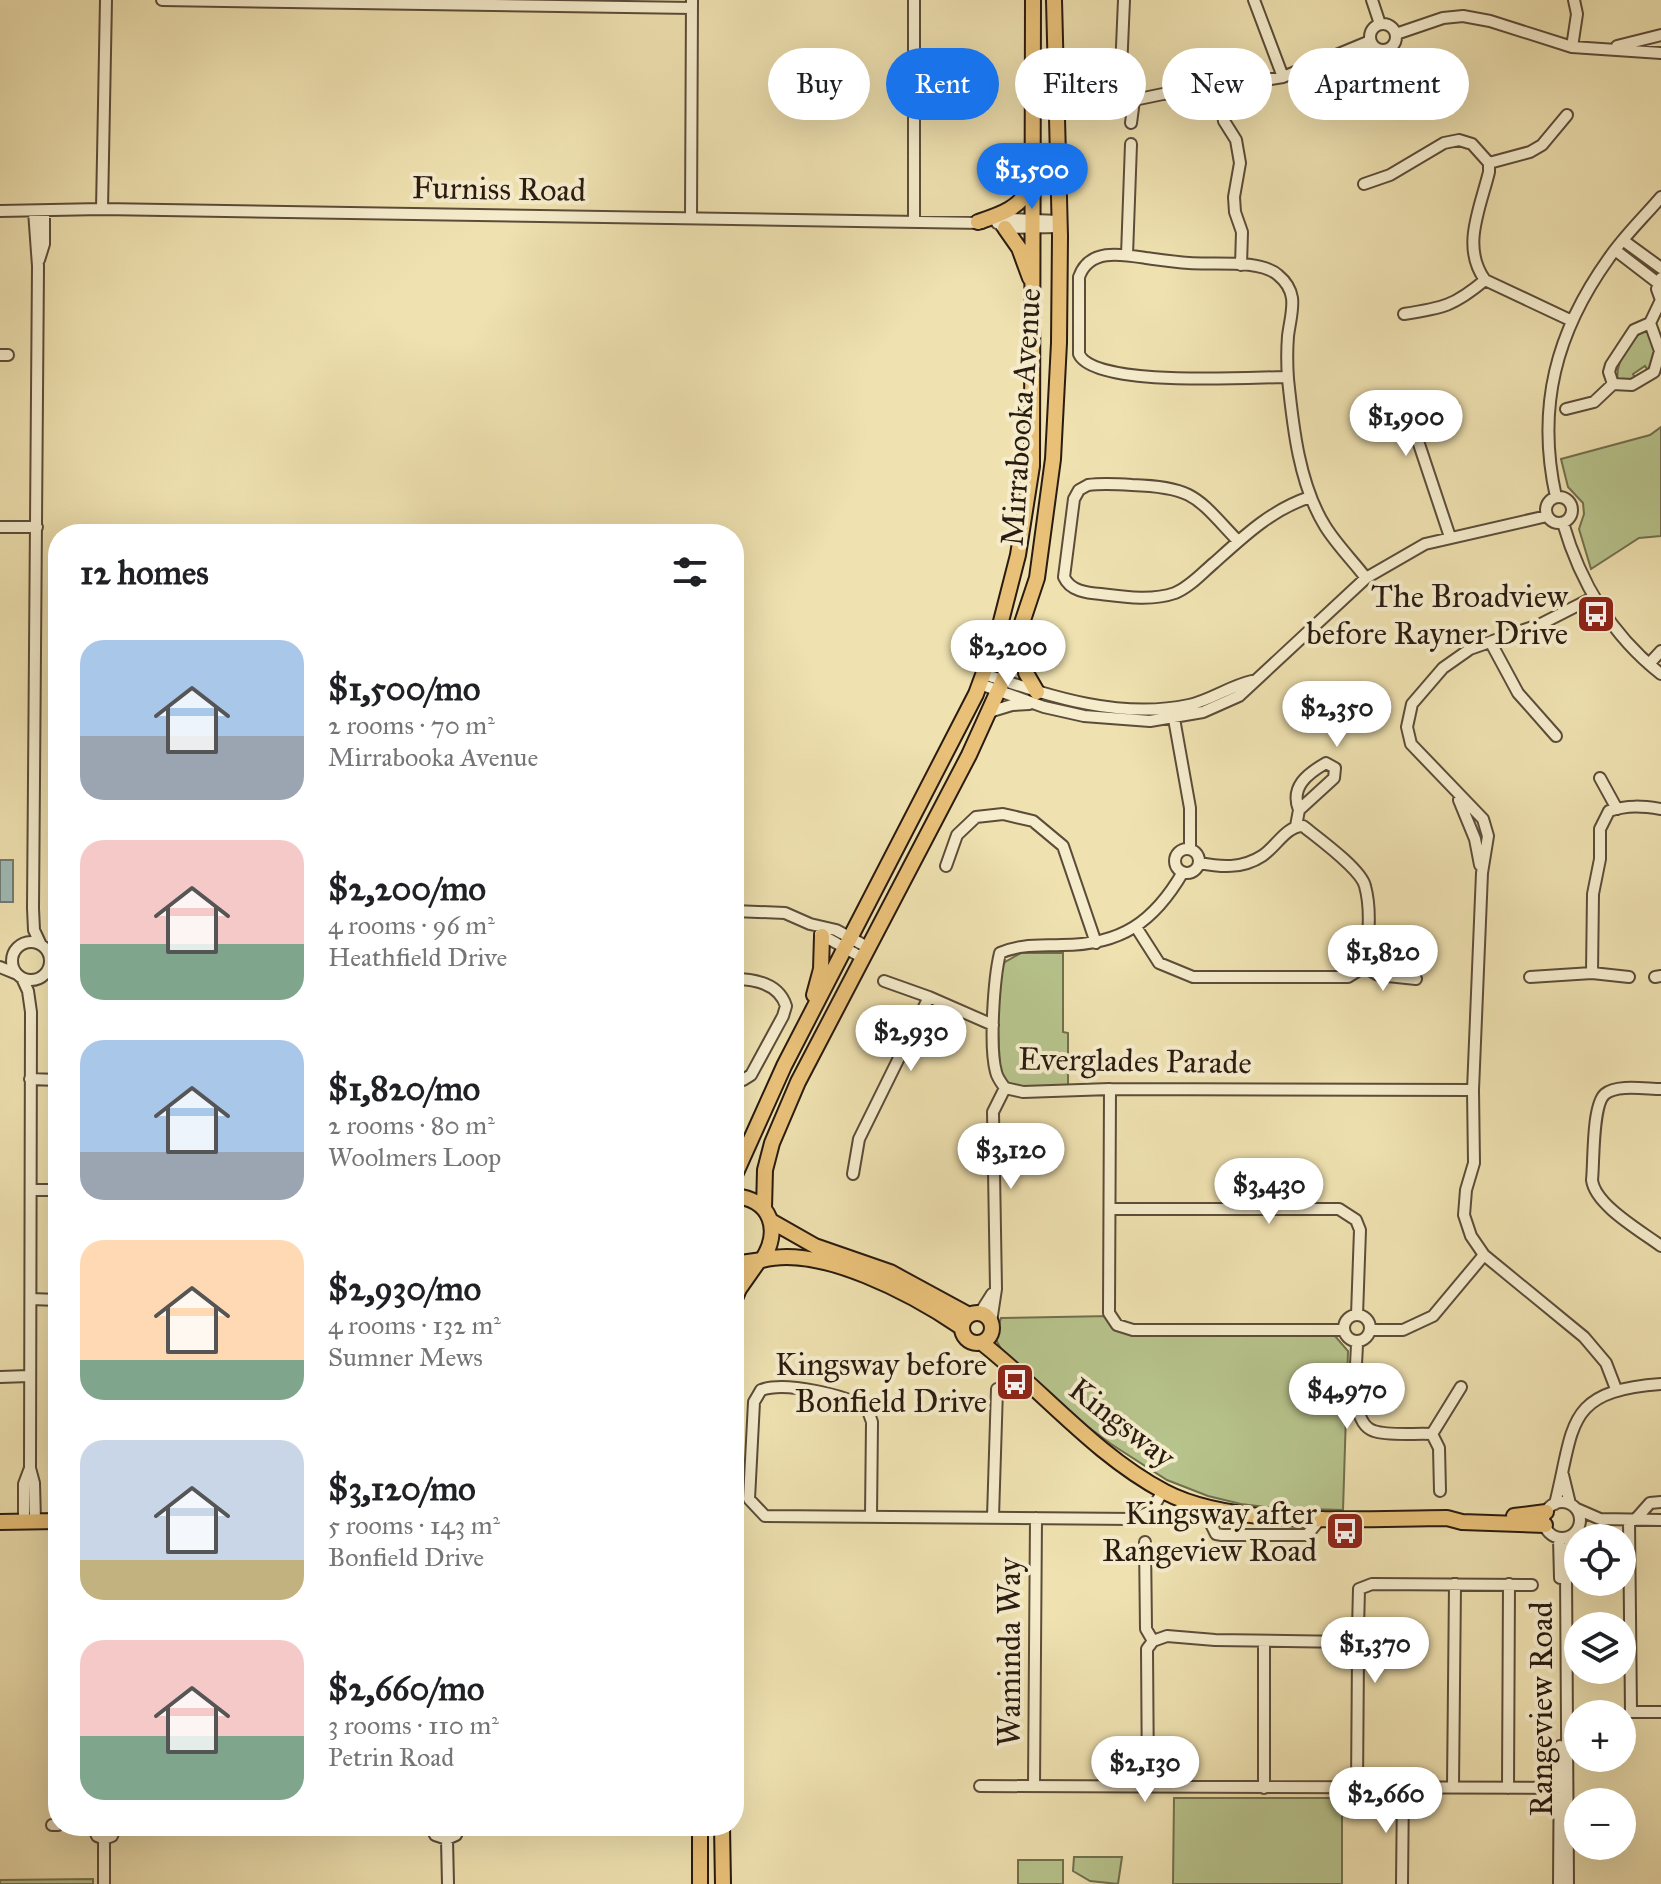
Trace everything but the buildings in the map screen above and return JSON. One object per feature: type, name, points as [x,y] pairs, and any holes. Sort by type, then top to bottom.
[{"type":"main road","name":"Mirrabooka Avenue","points":[[744,1156],[803,1030],[982,679],[1018,555],[1032,466],[1033,0]]},
{"type":"main road","name":"Mirrabooka Avenue","points":[[760,1261],[771,1245],[765,1170],[772,1143],[798,1082],[969,755],[1000,685],[1037,578],[1053,459],[1059,343],[1060,224],[1054,0]]},
{"type":"main road","points":[[978,222],[1005,212],[1026,198],[1032,180]]},
{"type":"main road","points":[[1001,226],[1019,248],[1033,285]]},
{"type":"main road","points":[[1029,603],[1026,673],[1036,698]]},
{"type":"main road","points":[[803,1030],[821,969],[822,936]]},
{"type":"main road","name":"Kingsway","points":[[744,1198],[755,1201],[768,1215],[815,1246],[890,1272],[979,1326],[1002,1348],[1014,1372],[1107,1453],[1163,1491],[1202,1506],[1275,1517],[1447,1518],[1462,1522],[1549,1514]]},
{"type":"main road","name":"Kingsway","points":[[744,1263],[775,1256],[837,1266],[979,1326]]},
{"type":"main road","points":[[744,1282],[760,1261]]},
{"type":"main road","points":[[0,1513],[48,1520]]},
{"type":"main road","points":[[0,1522],[48,1514]]},
{"type":"main road","points":[[700,1836],[700,1884]]},
{"type":"main road","points":[[722,1836],[723,1884]]},
{"type":"street","points":[[102,209],[106,0]]},
{"type":"street","points":[[162,0],[692,4],[691,218]]},
{"type":"street","points":[[914,0],[914,222]]},
{"type":"street","points":[[1122,48],[1124,0]]},
{"type":"street","points":[[1254,0],[1283,77]]},
{"type":"street","points":[[1372,0],[1380,24]]},
{"type":"street","points":[[1572,47],[1577,14],[1574,0]]},
{"type":"street","points":[[1396,34],[1443,18],[1463,16],[1490,21],[1572,47],[1661,53]]},
{"type":"street","points":[[1380,24],[1390,26],[1396,34],[1394,44],[1386,50],[1376,49],[1370,41],[1370,32],[1380,24]]},
{"type":"street","points":[[1607,48],[1661,35]]},
{"type":"street","points":[[1272,79],[1370,41]]},
{"type":"street","points":[[1489,163],[1530,152],[1542,145],[1567,115]]},
{"type":"street","points":[[1224,120],[1236,140],[1240,163],[1234,197],[1242,232],[1241,265]]},
{"type":"street","points":[[1364,184],[1390,175],[1444,143],[1459,140],[1472,144],[1489,163]]},
{"type":"street","points":[[1127,255],[1131,144]]},
{"type":"street","points":[[1489,163],[1472,252],[1476,268],[1485,280],[1570,320]]},
{"type":"street","points":[[1556,497],[1548,440],[1554,370],[1570,320],[1615,250],[1661,197]]},
{"type":"street","name":"Furniss Road","points":[[0,211],[102,209],[978,222],[1001,226],[1060,224]]},
{"type":"street","points":[[39,211],[33,908],[34,930],[48,957]]},
{"type":"street","points":[[1624,241],[1661,268]]},
{"type":"street","points":[[1613,384],[1609,372],[1611,365],[1634,330],[1650,323],[1661,300],[1658,294],[1660,280],[1615,250]]},
{"type":"street","points":[[1288,377],[1136,377],[1094,368],[1083,362],[1079,354],[1079,277],[1082,266],[1093,257],[1127,255],[1188,263],[1265,267],[1279,275],[1293,293],[1294,313],[1288,336],[1288,377],[1300,458],[1310,497],[1325,527],[1366,578]]},
{"type":"street","points":[[1404,314],[1446,307],[1465,297],[1485,280]]},
{"type":"street","points":[[1566,409],[1594,402],[1613,384],[1632,385],[1654,372],[1660,351],[1650,323]]},
{"type":"street","points":[[1450,537],[1416,435],[1425,424],[1453,406]]},
{"type":"street","points":[[1238,541],[1199,501],[1184,491],[1161,486],[1088,485],[1079,490],[1074,499],[1064,577],[1069,585],[1085,592],[1157,597],[1172,594],[1188,585],[1238,541],[1286,505],[1310,497]]},
{"type":"street","points":[[1556,497],[1567,498],[1572,505],[1572,515],[1563,523],[1554,522],[1547,516],[1547,504],[1556,497]]},
{"type":"street","points":[[982,679],[1036,698],[1173,713],[1253,680],[1366,578],[1425,544],[1547,516]]},
{"type":"street","points":[[1563,523],[1571,549],[1594,597],[1614,627],[1661,674]]},
{"type":"street","points":[[0,527],[37,527]]},
{"type":"street","points":[[1594,597],[1541,624],[1470,649],[1443,668],[1412,704],[1407,727],[1411,744],[1451,785],[1471,829],[1482,873],[1473,1090],[1474,1163],[1466,1190],[1464,1215],[1471,1236],[1484,1255],[1584,1337],[1606,1363],[1616,1389]]},
{"type":"street","points":[[1491,643],[1518,693],[1556,736]]},
{"type":"street","points":[[1649,664],[1661,651]]},
{"type":"street","points":[[989,712],[1036,698]]},
{"type":"street","points":[[1173,713],[1190,808],[1190,849]]},
{"type":"street","points":[[1199,863],[1224,867],[1246,864],[1265,855],[1296,826],[1299,810],[1295,801],[1296,790],[1326,763],[1335,768],[1334,778],[1299,810]]},
{"type":"street","points":[[1600,778],[1617,809]]},
{"type":"street","points":[[1592,973],[1593,894],[1600,859],[1600,829],[1609,811],[1637,806],[1661,809]]},
{"type":"street","points":[[946,866],[957,835],[976,817],[1003,814],[1033,821],[1063,846],[1096,943]]},
{"type":"street","points":[[1136,927],[1159,963],[1193,977],[1348,977],[1364,967],[1369,935],[1365,884],[1334,850],[1303,826],[1296,826]]},
{"type":"street","points":[[1190,849],[1198,856],[1199,863],[1191,872],[1183,872],[1177,867],[1177,856],[1182,850],[1190,849]]},
{"type":"street","name":"Everglades Parade","points":[[1183,872],[1164,902],[1136,927],[1096,943],[1015,946],[1000,953],[996,969],[993,1025],[996,1073],[1005,1088],[1023,1092],[1110,1089],[1473,1090]]},
{"type":"street","points":[[29,1517],[24,1484],[30,1468],[31,1012],[28,991],[11,963],[16,948],[28,930],[33,908]]},
{"type":"street","points":[[744,911],[785,913],[810,924],[836,930],[848,943]]},
{"type":"street","points":[[810,924],[822,936],[848,943],[866,953]]},
{"type":"street","points":[[0,958],[30,942],[48,951]]},
{"type":"street","points":[[31,1012],[48,966]]},
{"type":"street","points":[[0,967],[34,980],[48,974]]},
{"type":"street","points":[[1364,967],[1378,975],[1416,979]]},
{"type":"street","points":[[1530,977],[1592,973],[1629,977]]},
{"type":"street","points":[[744,979],[756,980],[775,989],[786,1006],[751,1075],[744,1079]]},
{"type":"street","points":[[884,981],[993,1025]]},
{"type":"street","points":[[853,1174],[859,1139],[929,997]]},
{"type":"street","points":[[30,1079],[48,1080]]},
{"type":"street","points":[[979,1326],[996,1289],[993,1112],[1005,1088]]},
{"type":"street","points":[[1110,1089],[1109,1313],[1117,1325],[1133,1330],[1343,1330]]},
{"type":"street","points":[[1661,1089],[1616,1090],[1605,1094],[1598,1107],[1592,1180],[1593,1190],[1600,1200],[1661,1246]]},
{"type":"street","points":[[32,1190],[48,1190]]},
{"type":"street","points":[[1110,1209],[1339,1209],[1356,1220],[1360,1230],[1357,1315]]},
{"type":"street","points":[[1370,1330],[1403,1330],[1433,1316],[1484,1255]]},
{"type":"street","points":[[31,1299],[48,1300]]},
{"type":"street","points":[[1343,1330],[1347,1319],[1357,1315],[1366,1319],[1370,1330]]},
{"type":"street","points":[[1343,1330],[1349,1339],[1357,1342],[1364,1339],[1370,1330]]},
{"type":"street","points":[[1357,1342],[1357,1413],[1363,1425],[1374,1432],[1432,1434]]},
{"type":"street","points":[[0,1377],[29,1376]]},
{"type":"street","points":[[1564,1536],[1559,1538],[1549,1531],[1549,1514],[1563,1473],[1566,1445],[1575,1421],[1594,1400],[1616,1389],[1661,1384]]},
{"type":"street","points":[[871,1516],[872,1422],[867,1408],[856,1402],[793,1387],[761,1390],[754,1402],[749,1499],[765,1516],[1135,1519],[1151,1511],[1163,1491]]},
{"type":"street","points":[[1432,1434],[1461,1387]]},
{"type":"street","points":[[993,1517],[997,1389]]},
{"type":"street","points":[[1432,1434],[1439,1448],[1440,1491]]},
{"type":"street","points":[[1563,1473],[1579,1524]]},
{"type":"street","points":[[1661,1502],[1650,1503],[1632,1520],[1631,1712],[1661,1712]]},
{"type":"street","points":[[1202,1506],[1210,1526],[1216,1534],[1222,1535],[1307,1535],[1322,1517]]},
{"type":"street","points":[[1549,1514],[1573,1507],[1600,1519],[1661,1520]]},
{"type":"street","name":"Waminda Way","points":[[1034,1786],[1036,1518]]},
{"type":"street","points":[[1591,1524],[1600,1519]]},
{"type":"street","name":"Rangeview Road","points":[[1559,1538],[1564,1788],[1559,1884]]},
{"type":"street","points":[[1145,1542],[1146,1629],[1153,1641]]},
{"type":"street","points":[[1348,1642],[1358,1629],[1359,1589],[1372,1584],[1532,1585]]},
{"type":"street","points":[[1453,1787],[1455,1584]]},
{"type":"street","points":[[1508,1788],[1509,1584]]},
{"type":"street","name":"Rangeview Road","points":[[1563,1628],[1565,1596]]},
{"type":"street","points":[[1148,1787],[1147,1649],[1153,1641],[1167,1636],[1348,1642],[1358,1654],[1357,1787]]},
{"type":"street","points":[[1264,1641],[1264,1788]]},
{"type":"street","points":[[980,1786],[1564,1788]]},
{"type":"street","points":[[1402,1884],[1403,1787]]},
{"type":"street","points":[[97,1836],[104,1839],[112,1836]]},
{"type":"street","points":[[438,1836],[447,1839],[454,1836]]},
{"type":"street","points":[[104,1839],[104,1884]]},
{"type":"street","points":[[447,1839],[448,1884]]},
{"type":"street","name":"Rangeview Road","points":[[1567,1860],[1568,1884]]},
{"type":"green space","points":[[1650,328],[1658,351],[1649,372],[1645,366],[1633,374],[1636,380],[1618,381],[1619,366],[1626,350],[1637,336]]},
{"type":"green space","points":[[1661,427],[1661,536],[1639,538],[1591,569],[1579,529],[1584,514],[1583,503],[1568,487],[1561,459],[1650,435]]},
{"type":"green space","points":[[1021,953],[1063,953],[1063,1032],[1068,1033],[1068,1086],[1009,1086],[1000,1071],[1000,970],[1005,962]]},
{"type":"green space","points":[[1111,1316],[1124,1327],[1335,1336],[1348,1351],[1343,1510],[1241,1504],[1208,1496],[1167,1480],[1111,1444],[1014,1372],[995,1338],[1001,1318]]},
{"type":"green space","points":[[1174,1798],[1342,1798],[1342,1884],[1173,1884]]},
{"type":"green space","points":[[1074,1857],[1122,1857],[1118,1884],[1090,1881],[1073,1871]]},
{"type":"green space","points":[[1018,1860],[1063,1860],[1063,1884],[1018,1884]]},
{"type":"green space","points":[[93,1879],[93,1884],[0,1884],[0,1880]]},
{"type":"water","points":[[0,860],[13,860],[13,902],[0,902]]},
{"type":"place","name":"The Broadview before Rayner Drive","points":[[1596,614]]},
{"type":"place","name":"Kingsway before Bonfield Drive","points":[[1015,1382]]},
{"type":"place","name":"Kingsway after Rangeview Road","points":[[1345,1531]]}]
